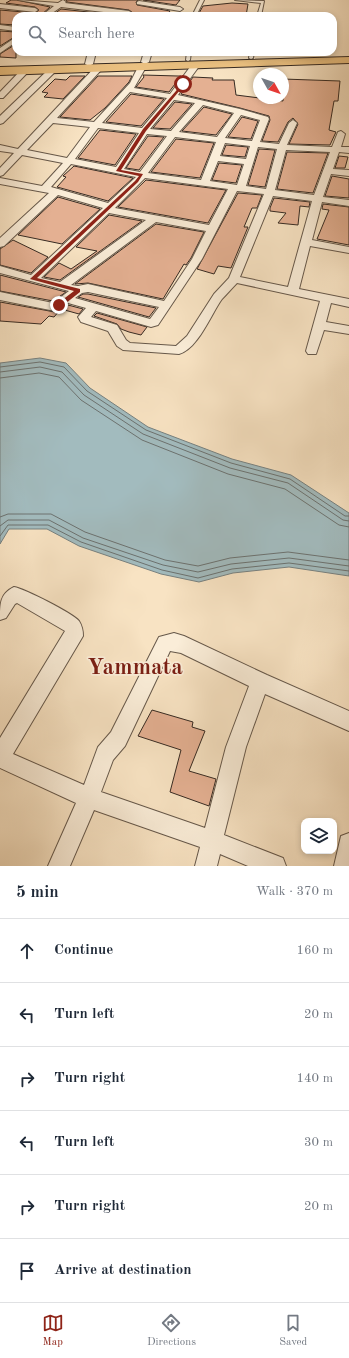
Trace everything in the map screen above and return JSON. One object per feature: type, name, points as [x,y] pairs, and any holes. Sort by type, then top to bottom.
[{"type":"highway","points":[[337,55],[349,55]]},
{"type":"highway","points":[[191,59],[236,56]]},
{"type":"highway","points":[[0,71],[53,70],[145,60],[349,60]]},
{"type":"highway","points":[[0,66],[94,66]]},
{"type":"street","points":[[21,0],[113,12]]},
{"type":"street","points":[[49,12],[65,0]]},
{"type":"street","points":[[76,0],[139,3]]},
{"type":"street","points":[[129,0],[154,8],[181,6],[177,12]]},
{"type":"street","points":[[154,8],[162,0]]},
{"type":"street","points":[[129,12],[139,3]]},
{"type":"street","points":[[0,6],[41,12]]},
{"type":"street","points":[[0,27],[12,28]]},
{"type":"street","points":[[0,51],[12,42]]},
{"type":"street","points":[[0,173],[51,120],[94,66],[93,56]]},
{"type":"street","points":[[118,171],[145,130],[191,74],[191,59]]},
{"type":"street","points":[[44,189],[69,161],[96,125],[128,89],[145,60]]},
{"type":"street","points":[[1,96],[26,70]]},
{"type":"street","points":[[0,121],[53,70]]},
{"type":"street","points":[[67,299],[151,324],[154,322],[197,259],[237,187],[249,162],[265,119],[240,111],[201,102],[128,89]]},
{"type":"street","points":[[1,96],[24,99]]},
{"type":"street","points":[[33,279],[109,209],[142,175],[173,134],[201,102]]},
{"type":"street","points":[[204,183],[220,141],[240,111]]},
{"type":"street","points":[[51,120],[145,130],[220,141],[282,147],[349,150]]},
{"type":"street","points":[[94,307],[84,317],[85,319],[113,328],[121,343],[127,347],[179,350],[191,339],[218,297],[234,279],[270,191],[282,147],[293,123]]},
{"type":"street","points":[[293,291],[318,198],[341,134]]},
{"type":"street","points":[[0,148],[142,175],[270,191],[349,203]]},
{"type":"street","points":[[214,158],[249,162]]},
{"type":"street","points":[[328,171],[349,173]]},
{"type":"street","points":[[0,181],[56,191],[109,209],[152,220],[213,229]]},
{"type":"street","points":[[0,244],[56,191]]},
{"type":"street","points":[[62,286],[91,267],[152,220]]},
{"type":"street","points":[[306,242],[349,250]]},
{"type":"street","points":[[0,269],[78,290],[88,288],[167,305]]},
{"type":"street","points":[[234,279],[349,303]]},
{"type":"street","points":[[0,296],[56,307],[78,290]]},
{"type":"street","points":[[312,351],[326,299]]},
{"type":"street","points":[[319,325],[347,331],[349,330]]},
{"type":"street","points":[[0,612],[9,598],[14,595],[20,596],[71,625],[74,629],[74,636],[0,757],[89,798],[213,841],[275,866]]},
{"type":"street","points":[[59,866],[89,798],[105,754],[118,739],[165,643],[174,642],[184,645],[260,682],[349,721]]},
{"type":"street","points":[[206,866],[236,747],[260,682]]},
{"type":"street","points":[[345,866],[349,844]]},
{"type":"lane","points":[[196,12],[202,0]]},
{"type":"lane","points":[[237,0],[263,2],[260,12]]},
{"type":"water","points":[[40,358],[66,363],[90,388],[148,427],[232,459],[291,475],[349,513],[349,576],[289,567],[233,573],[199,582],[161,574],[79,546],[47,529],[9,529],[0,544],[0,363]]},
{"type":"building","points":[[11,0],[17,0],[50,7],[44,12],[36,12],[39,10],[35,7],[6,3]]},
{"type":"building","points":[[66,0],[138,0],[136,2],[137,5],[170,11],[132,12],[129,10],[67,2]]},
{"type":"building","points":[[143,0],[180,0],[176,5]]},
{"type":"building","points":[[232,3],[248,4],[247,12],[200,12],[203,6]]},
{"type":"building","points":[[61,9],[88,12],[57,12]]},
{"type":"building","points":[[0,10],[23,12],[12,12],[12,25],[0,24]]},
{"type":"building","points":[[0,31],[12,32],[12,38],[0,46]]},
{"type":"building","points":[[12,46],[12,56],[16,56],[16,58],[0,57],[0,54]]},
{"type":"building","points":[[143,75],[181,76],[169,92],[136,87],[144,77]]},
{"type":"building","points":[[70,76],[85,76],[63,99],[44,97],[48,93],[42,92],[55,79],[66,80]]},
{"type":"building","points":[[98,76],[132,76],[129,82],[105,108],[90,120],[60,117]]},
{"type":"building","points":[[193,77],[213,78],[212,80],[234,80],[236,95],[253,97],[253,104],[289,104],[289,79],[340,81],[338,101],[334,101],[329,130],[336,132],[330,145],[289,144],[298,124],[293,118],[288,122],[278,142],[262,141],[270,120],[269,116],[181,94]]},
{"type":"building","points":[[131,94],[164,99],[141,126],[106,122]]},
{"type":"building","points":[[175,102],[192,104],[170,129],[153,128]]},
{"type":"building","points":[[204,107],[232,114],[216,135],[182,131]]},
{"type":"building","points":[[242,117],[258,121],[251,139],[228,137]]},
{"type":"building","points":[[100,130],[136,134],[115,165],[78,158]]},
{"type":"building","points":[[148,136],[164,137],[139,170],[126,168]]},
{"type":"building","points":[[176,139],[214,143],[200,178],[151,172]]},
{"type":"building","points":[[226,145],[248,147],[245,157],[222,155]]},
{"type":"building","points":[[259,149],[275,150],[265,187],[248,185]]},
{"type":"building","points":[[287,152],[328,153],[313,193],[277,189]]},
{"type":"building","points":[[339,156],[348,157],[345,168],[335,168]]},
{"type":"building","points":[[219,163],[242,165],[236,183],[212,180]]},
{"type":"building","points":[[74,166],[133,178],[108,201],[57,187],[66,177],[63,176]]},
{"type":"building","points":[[332,176],[349,179],[349,198],[325,196]]},
{"type":"building","points":[[146,180],[226,190],[208,223],[118,207]]},
{"type":"building","points":[[238,193],[262,195],[257,208],[252,208],[244,227],[248,227],[231,268],[218,266],[214,274],[197,269]]},
{"type":"building","points":[[58,197],[100,209],[62,244],[18,235]]},
{"type":"building","points":[[274,198],[310,202],[309,207],[300,206],[298,225],[278,223],[286,213],[270,211]]},
{"type":"building","points":[[323,204],[349,207],[349,245],[317,239],[329,210],[322,209]]},
{"type":"building","points":[[109,215],[142,221],[60,280],[44,277],[59,263],[71,269],[97,251],[76,247]]},
{"type":"building","points":[[156,224],[204,232],[191,258],[186,265],[184,264],[163,299],[88,283],[75,284]]},
{"type":"building","points":[[13,240],[48,257],[31,273],[0,265],[0,249]]},
{"type":"building","points":[[0,275],[66,292],[53,301],[0,291]]},
{"type":"building","points":[[83,294],[156,308],[149,317],[78,297]]},
{"type":"building","points":[[0,302],[55,312],[60,310],[54,317],[49,316],[41,324],[0,321]]},
{"type":"building","points":[[68,305],[83,309],[79,314],[61,309]]},
{"type":"building","points":[[97,313],[147,327],[141,335],[129,332],[121,329],[117,324],[94,316]]},
{"type":"building","points":[[152,710],[193,722],[192,727],[205,731],[189,771],[216,779],[209,806],[170,792],[181,750],[138,736]]},
{"type":"district","name":"Yammata","points":[[135,667]]},
{"type":"route","points":[[59,305],[78,290],[33,279],[137,182],[142,175],[118,171],[145,130],[183,84]]}]
